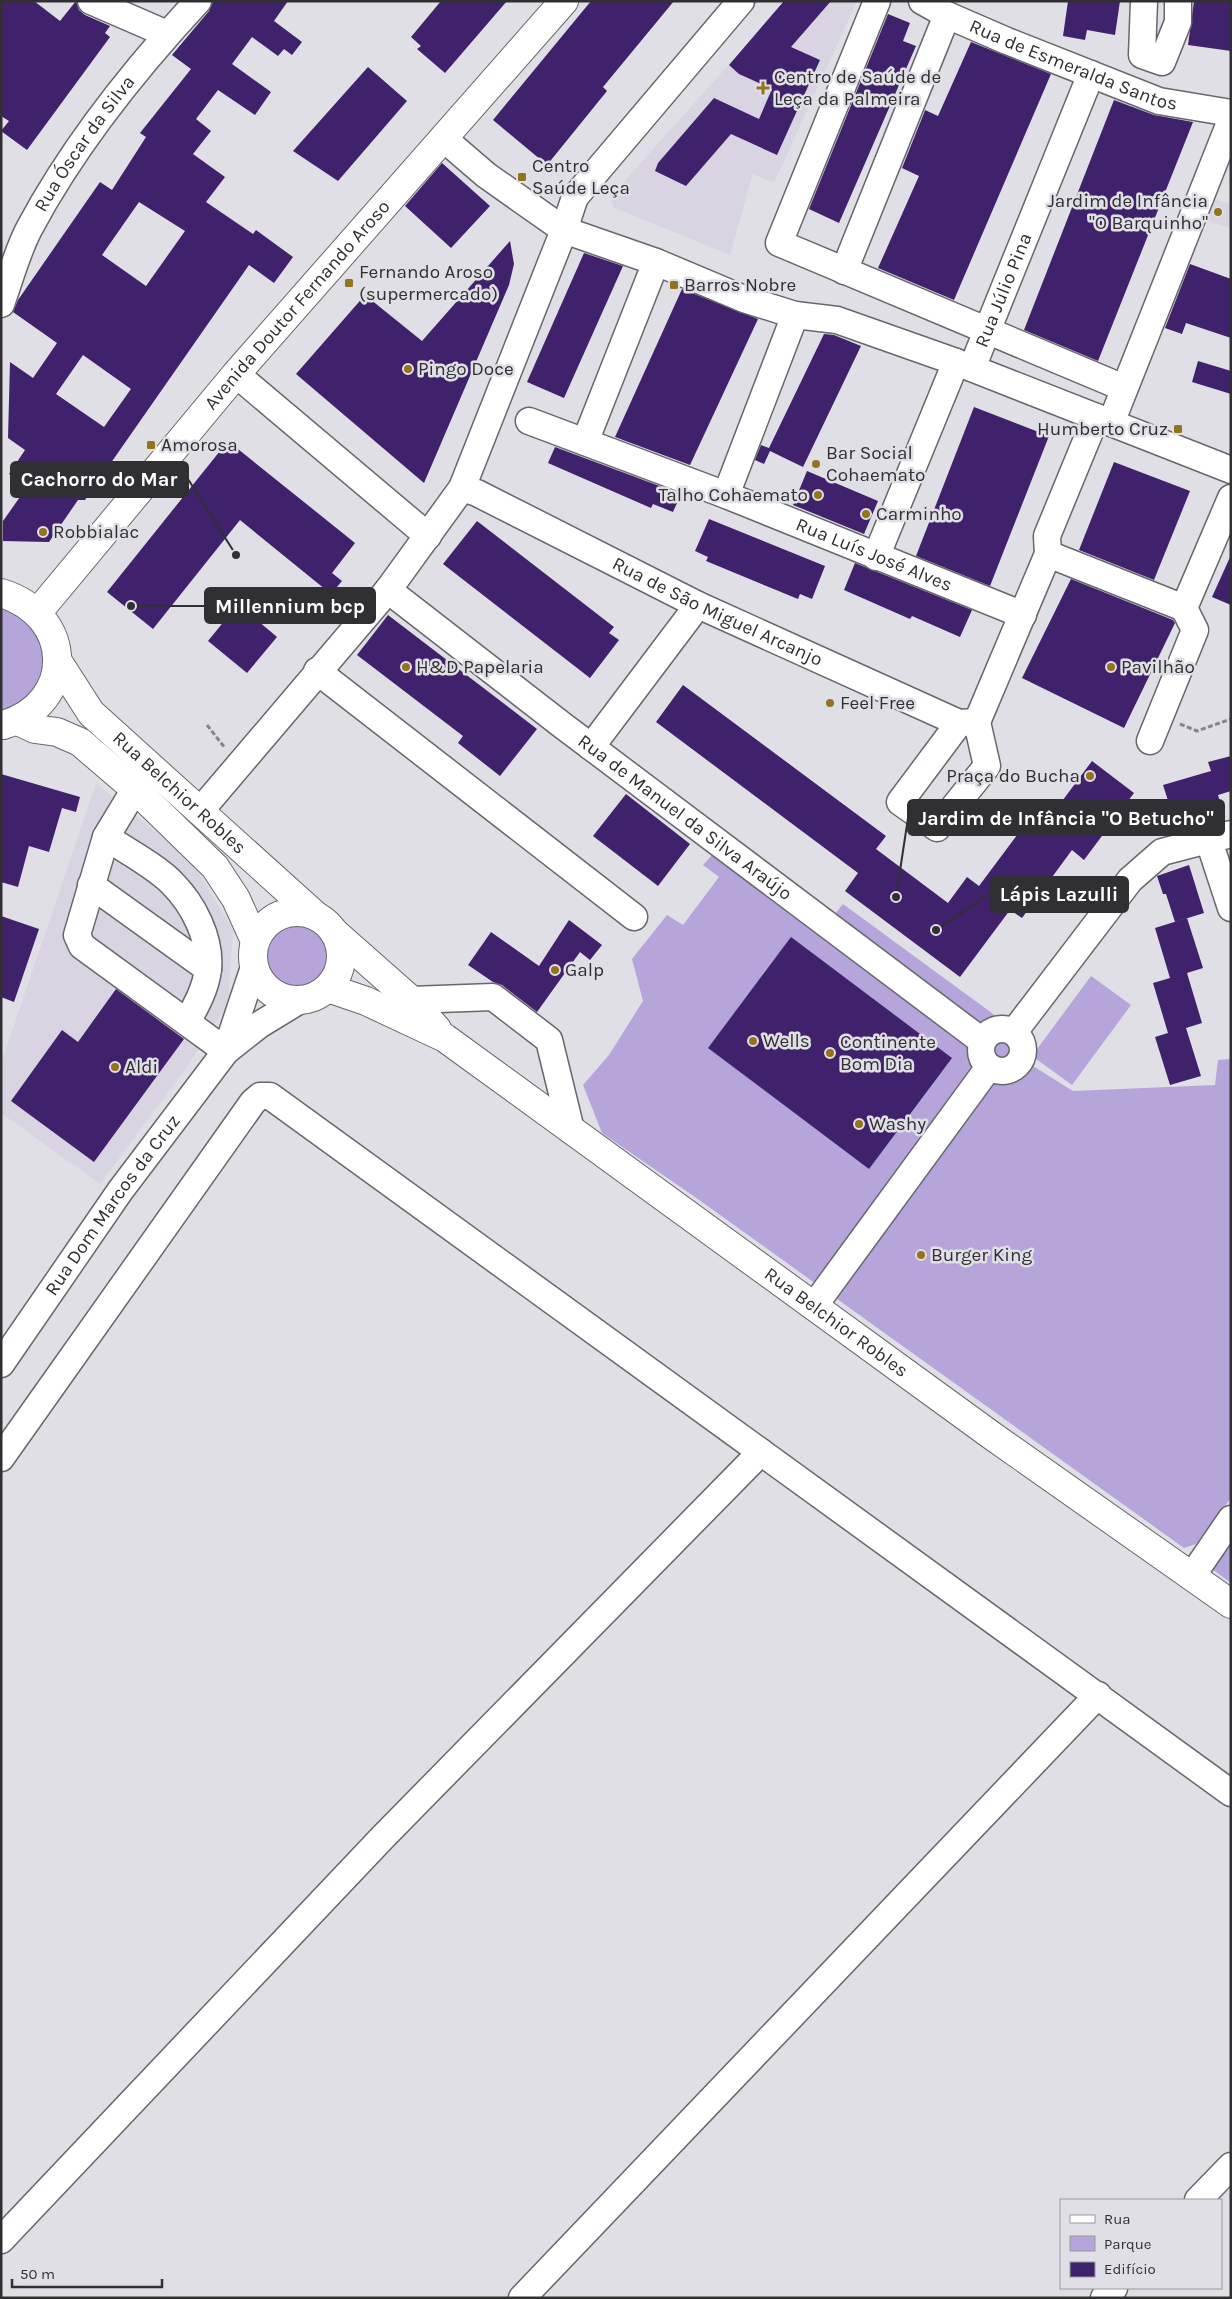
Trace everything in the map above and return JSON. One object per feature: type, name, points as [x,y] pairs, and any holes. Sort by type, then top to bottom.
[{"type":"main road","name":"Avenida Doutor Fernando Aroso","points":[[38,612],[236,374],[564,1]]},
{"type":"main road","points":[[1,593],[21,600],[38,612],[48,626],[55,642],[57,660],[54,678],[46,696],[34,711],[9,723]]},
{"type":"main road","name":"Rua Belchior Robles","points":[[57,660],[91,713],[411,1000],[445,1038]]},
{"type":"main road","name":"Rua Belchior Robles","points":[[9,723],[57,732],[80,742],[135,789],[215,867],[236,898],[255,954]]},
{"type":"main road","points":[[304,913],[325,924],[340,946],[341,961],[336,976],[328,988],[315,996],[300,1000],[276,995],[259,978],[255,954],[270,922],[280,915],[304,913]]},
{"type":"main road","name":"Rua Belchior Robles","points":[[328,988],[366,1001],[445,1038],[991,1435],[1231,1604]]},
{"type":"street","points":[[91,1],[167,34]]},
{"type":"street","name":"Rua Óscar da Silva","points":[[1,304],[28,230],[78,147],[167,34],[198,1]]},
{"type":"street","points":[[200,811],[317,671],[388,590],[462,488],[564,230],[575,196],[741,1]]},
{"type":"street","points":[[877,1],[778,243],[1124,388]]},
{"type":"street","name":"Rua de Esmeralda Santos","points":[[922,1],[947,15],[1158,101],[1231,113]]},
{"type":"street","points":[[1144,1],[1142,55],[1162,62],[1178,22],[1178,1]]},
{"type":"street","points":[[844,272],[947,15]]},
{"type":"street","name":"Rua Júlio Pina","points":[[876,557],[964,365],[987,332],[1091,74]]},
{"type":"street","points":[[1023,615],[1048,554],[1047,536],[1104,420],[1124,388],[1231,120]]},
{"type":"street","points":[[443,138],[486,176],[564,230],[622,252],[656,262],[744,299],[795,315],[837,320],[964,365],[1104,420],[1230,466]]},
{"type":"street","points":[[585,442],[656,262]]},
{"type":"street","points":[[726,495],[795,315]]},
{"type":"street","points":[[236,374],[428,536]]},
{"type":"street","name":"Rua Luís José Alves","points":[[529,421],[726,495],[1023,615]]},
{"type":"street","name":"Rua de São Miguel Arcanjo","points":[[462,488],[477,493],[698,605],[968,722],[1023,615]]},
{"type":"street","points":[[1184,608],[1231,498]]},
{"type":"street","points":[[1048,554],[1184,608],[1195,630],[1150,741]]},
{"type":"street","name":"Rua de Manuel da Silva Araújo","points":[[388,590],[591,747],[982,1041]]},
{"type":"street","points":[[591,747],[698,605]]},
{"type":"street","points":[[317,671],[634,917]]},
{"type":"street","points":[[135,789],[106,837],[77,934],[82,946],[226,1051]]},
{"type":"street","points":[[106,837],[172,882],[192,908],[204,936],[208,969],[198,1001],[187,1022]]},
{"type":"street","points":[[1014,1032],[1130,880],[1162,852],[1220,838],[1231,908]]},
{"type":"street","points":[[91,885],[208,969]]},
{"type":"street","name":"Rua Dom Marcos da Cruz","points":[[226,1051],[255,954]]},
{"type":"street","points":[[411,1000],[494,996],[550,1040],[571,1130]]},
{"type":"street","name":"Rua Dom Marcos da Cruz","points":[[1,1364],[120,1191],[226,1051],[266,1021],[300,1000]]},
{"type":"street","points":[[1007,1030],[1014,1032],[1022,1043],[1022,1056],[1019,1063],[1008,1071],[995,1071],[989,1067],[981,1056],[982,1041],[993,1031],[1007,1030]]},
{"type":"street","points":[[814,1306],[989,1067]]},
{"type":"street","points":[[1,1458],[253,1102],[260,1096],[270,1096],[1231,1793]]},
{"type":"street","points":[[1,2240],[377,1844],[761,1452]]},
{"type":"street","points":[[1192,1576],[1231,1519]]},
{"type":"street","points":[[522,2298],[1098,1695]]},
{"type":"street","points":[[1199,2199],[1231,2166]]},
{"type":"street","points":[[1104,2298],[1113,2289]]},
{"type":"path","points":[[1160,716],[1197,731],[1231,719]]},
{"type":"path","points":[[207,725],[218,742],[240,762]]},
{"type":"shaded area","name":"Centro de Saúde de Leça da Palmeira","points":[[786,1],[857,1],[774,183],[753,174],[730,255],[615,208],[611,202],[628,177]]},
{"type":"shaded area","name":"Jardim de Infância \"O Barquinho\"","points":[[1211,199],[1231,204],[1231,228],[1203,220]]},
{"type":"shaded area","points":[[96,783],[192,862],[233,930],[228,1004],[184,1071],[100,1184],[1,1113],[1,1064]]},
{"type":"green space","points":[[1,606],[20,615],[30,624],[41,644],[43,668],[41,680],[36,690],[22,702],[1,713]]},
{"type":"green space","points":[[714,853],[819,934],[843,904],[1000,1019],[1025,1061],[1073,1091],[1215,1085],[1218,1060],[1231,1059],[1231,1498],[1196,1544],[1184,1548],[695,1197],[602,1133],[583,1085],[609,1055],[643,1001],[632,959],[667,915],[683,925],[719,877],[703,865]]},
{"type":"green space","points":[[296,923],[309,926],[320,933],[327,944],[330,957],[327,970],[320,981],[309,988],[296,991],[283,988],[272,981],[265,970],[262,957],[265,944],[272,933],[283,926]]},
{"type":"green space","points":[[1091,976],[1131,1005],[1072,1085],[1032,1056]]},
{"type":"green space","points":[[1231,1540],[1231,1583],[1212,1569]]},
{"type":"building","points":[[1,1],[34,1],[60,21],[76,1],[79,10],[85,15],[110,26],[105,33],[110,37],[27,150],[1,131],[9,121],[1,116]]},
{"type":"building","points":[[213,1],[288,1],[274,21],[302,42],[292,55],[284,49],[278,56],[252,37],[232,64],[271,92],[255,115],[218,90],[196,119],[211,131],[193,154],[225,177],[206,202],[253,234],[256,230],[293,257],[274,283],[249,265],[85,500],[78,500],[49,542],[3,541],[3,521],[27,487],[9,474],[25,450],[8,438],[10,362],[33,378],[57,343],[13,312],[18,300],[100,182],[112,190],[146,137],[140,133],[191,69],[172,55],[209,11]],"holes":[[[139,202],[185,231],[146,286],[102,255]],[[83,355],[131,389],[104,427],[56,394]]]},
{"type":"building","points":[[441,1],[507,1],[445,73],[417,49],[421,46],[411,37]]},
{"type":"building","points":[[591,1],[674,1],[603,87],[607,91],[547,165],[493,120]]},
{"type":"building","points":[[784,1],[831,1],[791,47],[820,60],[777,155],[731,134],[686,186],[655,171],[658,163],[714,98],[759,119],[772,89],[739,74],[729,65]]},
{"type":"building","points":[[1068,1],[1120,1],[1115,35],[1087,30],[1085,40],[1063,36]]},
{"type":"building","points":[[1194,1],[1231,1],[1231,51],[1188,45]]},
{"type":"building","points":[[888,14],[910,23],[903,41],[916,46],[839,223],[809,209]]},
{"type":"building","points":[[971,42],[1051,74],[954,300],[878,268],[919,176],[902,168],[925,110],[938,116]]},
{"type":"building","points":[[368,67],[407,101],[338,181],[293,151]]},
{"type":"building","points":[[1114,100],[1154,115],[1193,122],[1098,361],[1024,330]]},
{"type":"building","points":[[442,163],[490,206],[451,248],[405,206]]},
{"type":"building","points":[[510,241],[514,264],[509,285],[424,483],[296,374],[365,295],[422,341]]},
{"type":"building","points":[[584,253],[623,266],[564,398],[527,382]]},
{"type":"building","points":[[1190,264],[1231,279],[1231,338],[1186,323],[1182,334],[1165,328]]},
{"type":"building","points":[[682,289],[758,319],[690,465],[615,437]]},
{"type":"building","points":[[824,334],[834,335],[861,346],[803,467],[770,451],[764,464],[755,460],[761,445],[769,448]]},
{"type":"building","points":[[1198,361],[1231,371],[1231,394],[1192,382]]},
{"type":"building","points":[[974,407],[1049,436],[990,586],[916,556]]},
{"type":"building","points":[[228,441],[355,543],[332,573],[342,581],[331,594],[240,520],[153,629],[107,592]]},
{"type":"building","points":[[555,447],[681,494],[673,512],[653,504],[651,508],[548,463]]},
{"type":"building","points":[[1114,462],[1190,491],[1154,580],[1079,550]]},
{"type":"building","points":[[807,471],[878,501],[864,534],[793,505]]},
{"type":"building","points":[[709,519],[825,566],[812,599],[800,594],[798,599],[706,561],[708,557],[695,551]]},
{"type":"building","points":[[477,521],[614,627],[609,633],[619,640],[590,678],[443,564]]},
{"type":"building","points":[[1231,555],[1231,605],[1212,597]]},
{"type":"building","points":[[855,563],[972,610],[960,637],[912,616],[910,619],[844,590]]},
{"type":"building","name":"Pavilhão","points":[[1071,579],[1173,620],[1175,623],[1124,728],[1022,678]]},
{"type":"building","points":[[238,604],[277,637],[247,673],[208,641]]},
{"type":"building","points":[[388,615],[537,729],[500,776],[458,743],[463,736],[357,655]]},
{"type":"building","points":[[683,685],[886,836],[876,849],[948,903],[967,877],[979,886],[1029,819],[1042,828],[1092,761],[1134,793],[1084,860],[1072,850],[1022,918],[1010,910],[960,977],[845,891],[858,873],[656,722]]},
{"type":"building","points":[[1231,756],[1231,791],[1218,795],[1220,802],[1173,816],[1163,785],[1211,771],[1208,762]]},
{"type":"building","points":[[1,774],[80,797],[76,812],[62,808],[49,852],[29,846],[18,887],[1,882]]},
{"type":"building","points":[[626,794],[690,844],[658,886],[593,836]]},
{"type":"building","points":[[1189,865],[1204,913],[1175,922],[1166,894],[1163,894],[1157,876]]},
{"type":"building","points":[[1,916],[39,929],[14,1002],[1,997]]},
{"type":"building","points":[[1187,918],[1203,968],[1187,973],[1202,1023],[1186,1028],[1201,1076],[1170,1085],[1155,1037],[1168,1033],[1153,983],[1170,978],[1155,928]]},
{"type":"building","points":[[569,920],[602,945],[590,960],[580,952],[537,1012],[502,985],[493,982],[468,965],[491,932],[539,966]]},
{"type":"building","name":"Continente Bom Dia","points":[[791,937],[952,1058],[869,1169],[708,1048]]},
{"type":"building","points":[[116,989],[184,1039],[94,1162],[11,1101],[62,1030],[78,1042]]},
{"type":"place","name":"Centro de Saúde de Leça da Palmeira","points":[[763,88]]},
{"type":"place","name":"Centro Saúde Leça","points":[[522,177]]},
{"type":"place","name":"Jardim de Infância \"O Barquinho\"","points":[[1218,212]]},
{"type":"place","name":"Fernando Aroso (supermercado)","points":[[349,283]]},
{"type":"place","name":"Barros Nobre","points":[[674,285]]},
{"type":"place","name":"Pingo Doce","points":[[408,369]]},
{"type":"place","name":"Humberto Cruz","points":[[1178,429]]},
{"type":"place","name":"Amorosa","points":[[151,445]]},
{"type":"place","name":"Bar Social Cohaemato","points":[[816,464]]},
{"type":"place","name":"Talho Cohaemato","points":[[818,495]]},
{"type":"place","name":"Carminho","points":[[866,514]]},
{"type":"place","name":"Robbialac","points":[[43,532]]},
{"type":"place","name":"Cachorro do Mar","points":[[236,555]]},
{"type":"place","name":"Millennium bcp","points":[[131,606]]},
{"type":"place","name":"H&D Papelaria","points":[[406,667]]},
{"type":"place","name":"Pavilhão","points":[[1111,667]]},
{"type":"place","name":"Feel Free","points":[[830,703]]},
{"type":"place","name":"Praça do Bucha","points":[[1090,776]]},
{"type":"place","name":"Jardim de Infância \"O Betucho\"","points":[[896,897]]},
{"type":"place","name":"Lápis Lazulli","points":[[936,930]]},
{"type":"place","name":"Galp","points":[[555,970]]},
{"type":"place","name":"Wells","points":[[753,1041]]},
{"type":"place","name":"Continente Bom Dia","points":[[830,1053]]},
{"type":"place","name":"Aldi","points":[[115,1067]]},
{"type":"place","name":"Washy","points":[[859,1124]]},
{"type":"place","name":"Burger King","points":[[921,1255]]}]
